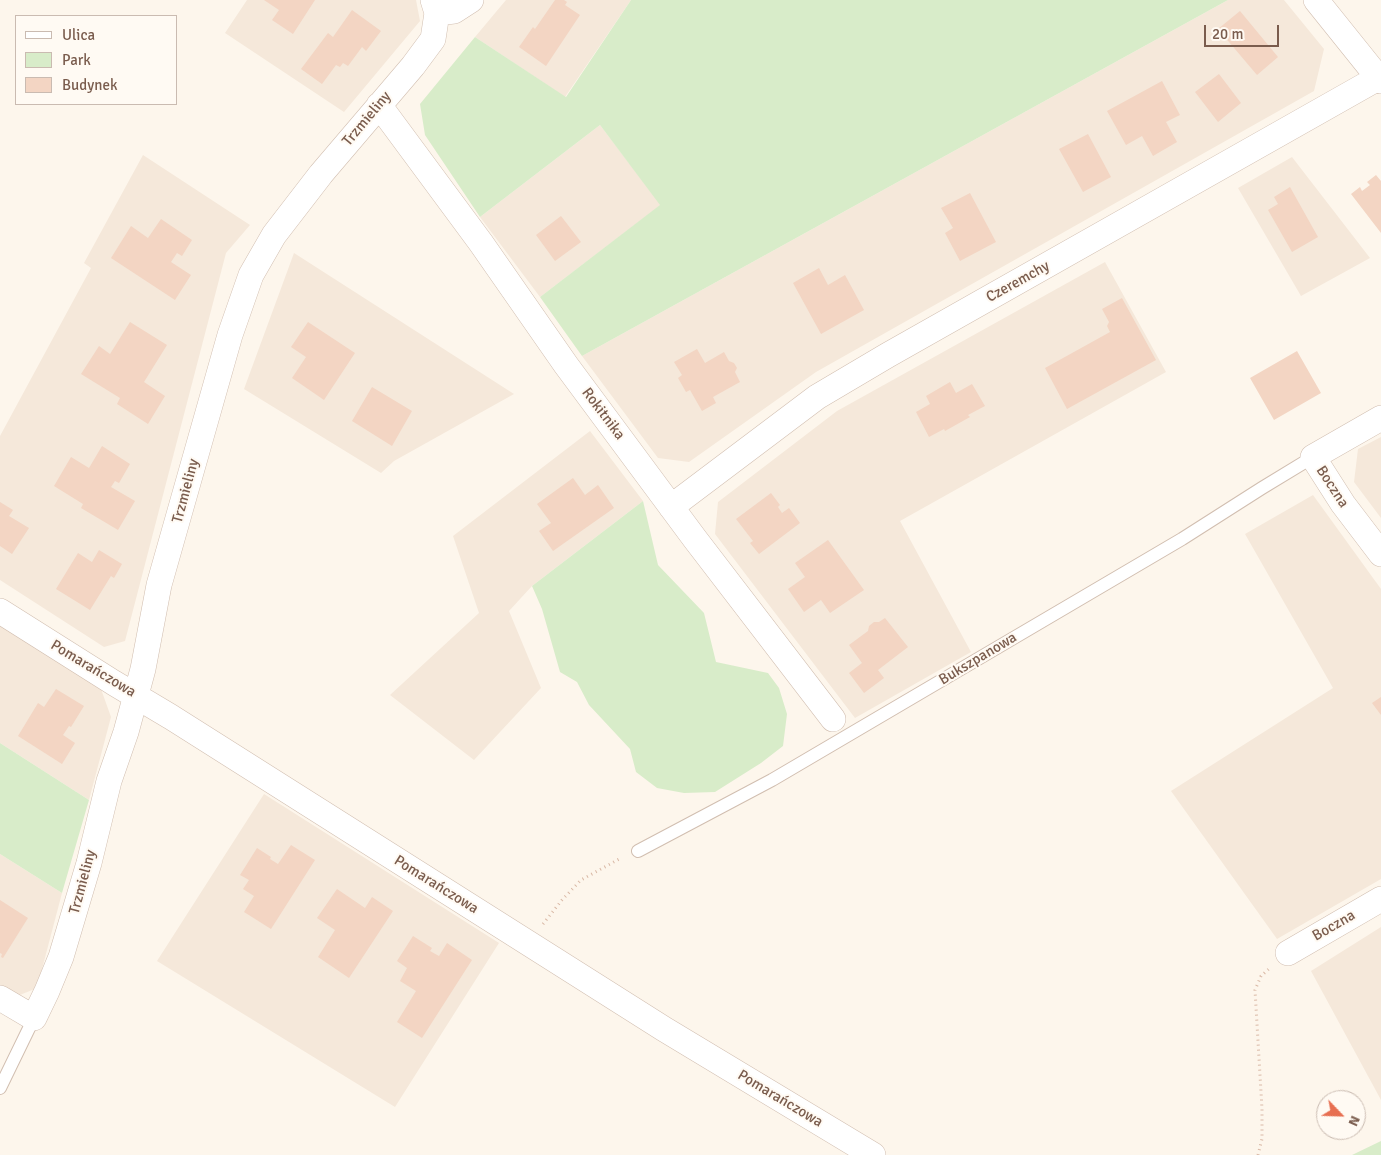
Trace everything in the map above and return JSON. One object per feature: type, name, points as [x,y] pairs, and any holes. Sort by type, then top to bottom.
[{"type":"street","name":"Trzmieliny","points":[[34,1018],[61,957],[89,863],[109,781],[126,732],[143,669],[159,586],[230,335],[251,275],[274,235],[321,174],[413,66],[433,38],[435,7],[454,11],[471,0]]},
{"type":"street","points":[[1316,0],[1380,79]]},
{"type":"street","name":"Czeremchy","points":[[671,507],[817,397],[888,355],[1380,79]]},
{"type":"street","name":"Rokitnika","points":[[379,105],[481,244],[566,365],[671,507],[833,719]]},
{"type":"street","name":"Boczna","points":[[1381,418],[1314,457],[1343,504],[1381,554]]},
{"type":"street","name":"Pomarańczowa","points":[[0,611],[114,684],[180,722],[664,1029],[874,1155]]},
{"type":"street","name":"Boczna","points":[[1288,953],[1381,899]]},
{"type":"street","points":[[0,998],[34,1018]]},
{"type":"lane","name":"Bukszpanowa","points":[[638,851],[772,780],[1182,539],[1314,457]]},
{"type":"lane","points":[[0,1088],[34,1018]]},
{"type":"path","points":[[528,944],[562,900],[581,880],[607,865],[638,851]]},
{"type":"path","points":[[1258,1155],[1262,1139],[1262,1110],[1255,990],[1261,976],[1288,953]]},
{"type":"shaded area","points":[[247,0],[416,0],[420,21],[344,112],[225,33]]},
{"type":"shaded area","points":[[506,0],[631,0],[565,97],[475,37]]},
{"type":"shaded area","points":[[1228,0],[1284,0],[1324,49],[1314,91],[816,372],[689,462],[658,458],[582,356]]},
{"type":"shaded area","points":[[600,125],[661,205],[540,297],[480,217]]},
{"type":"shaded area","points":[[143,155],[250,225],[226,253],[125,641],[104,647],[0,580],[0,436],[91,268],[84,263]]},
{"type":"shaded area","points":[[1292,157],[1370,258],[1301,296],[1238,188]]},
{"type":"shaded area","points":[[294,253],[514,394],[394,461],[381,473],[244,389]]},
{"type":"shaded area","points":[[1105,262],[1166,372],[900,521],[971,652],[855,718],[715,534],[718,502],[837,411]]},
{"type":"shaded area","points":[[590,431],[643,501],[532,586],[509,611],[541,688],[474,760],[390,695],[479,613],[453,536]]},
{"type":"shaded area","points":[[1381,437],[1381,518],[1354,482],[1358,449]]},
{"type":"shaded area","points":[[1313,495],[1381,589],[1381,879],[1277,939],[1171,791],[1333,688],[1245,534]]},
{"type":"shaded area","points":[[0,625],[101,689],[111,717],[89,800],[0,743]]},
{"type":"shaded area","points":[[264,794],[499,943],[395,1107],[157,961]]},
{"type":"shaded area","points":[[0,854],[62,893],[37,988],[15,997],[0,987]]},
{"type":"shaded area","points":[[1381,927],[1381,1100],[1311,971]]},
{"type":"green space","points":[[631,0],[1228,0],[582,356],[540,297],[660,205],[600,125],[480,217],[425,135],[420,104],[475,37],[566,97]]},
{"type":"green space","points":[[643,501],[658,565],[704,613],[716,662],[768,673],[779,688],[787,714],[783,746],[761,763],[715,792],[684,793],[657,788],[636,772],[630,749],[589,705],[577,682],[560,672],[542,609],[532,586]]},
{"type":"green space","points":[[0,743],[89,800],[62,893],[0,854]]},
{"type":"green space","points":[[1381,1141],[1381,1155],[1352,1155]]},
{"type":"building","points":[[264,0],[315,0],[293,34],[272,20],[279,10]]},
{"type":"building","points":[[555,0],[564,0],[567,2],[565,5],[580,15],[546,66],[519,47],[533,27],[535,29]]},
{"type":"building","points":[[352,10],[381,31],[366,51],[362,47],[348,66],[343,63],[340,67],[336,65],[322,84],[301,69],[328,33],[333,37]]},
{"type":"building","points":[[1240,11],[1278,57],[1257,75],[1218,29]]},
{"type":"building","points":[[1219,74],[1241,103],[1218,122],[1195,92]]},
{"type":"building","points":[[1162,81],[1180,115],[1166,122],[1177,142],[1153,156],[1142,136],[1126,145],[1107,111]]},
{"type":"building","points":[[1088,134],[1111,177],[1083,192],[1059,149]]},
{"type":"building","points":[[1376,175],[1381,181],[1381,233],[1351,194],[1360,187],[1362,191],[1370,185],[1367,182]]},
{"type":"building","points":[[1290,187],[1318,237],[1292,252],[1268,210],[1278,204],[1274,197]]},
{"type":"building","points":[[970,193],[996,242],[960,261],[945,233],[953,228],[941,208]]},
{"type":"building","points":[[561,216],[581,242],[555,261],[536,235]]},
{"type":"building","points":[[161,219],[192,240],[182,256],[177,253],[171,262],[191,275],[175,300],[111,258],[131,226],[148,238]]},
{"type":"building","points":[[819,268],[828,285],[845,275],[864,310],[821,334],[793,283]]},
{"type":"building","points":[[1122,298],[1156,360],[1067,409],[1045,368],[1110,332],[1107,326],[1109,322],[1102,309]]},
{"type":"building","points":[[130,322],[167,345],[144,382],[165,396],[148,424],[117,404],[120,398],[81,374],[99,346],[110,354]]},
{"type":"building","points":[[308,322],[355,353],[324,400],[292,378],[306,357],[291,347]]},
{"type":"building","points":[[697,349],[705,363],[724,352],[729,361],[734,363],[737,368],[735,372],[740,382],[713,397],[716,403],[702,411],[690,390],[686,392],[678,378],[682,375],[674,362]]},
{"type":"building","points":[[1297,351],[1321,393],[1274,420],[1250,378]]},
{"type":"building","points":[[950,382],[956,393],[972,384],[985,406],[945,431],[944,429],[929,437],[916,412],[930,404],[926,396]]},
{"type":"building","points":[[372,387],[412,411],[392,446],[352,421]]},
{"type":"building","points":[[102,446],[130,464],[119,483],[115,481],[111,487],[135,501],[118,530],[81,508],[83,504],[54,486],[71,457],[89,468]]},
{"type":"building","points":[[573,478],[585,495],[598,485],[614,508],[553,551],[539,531],[551,523],[537,504]]},
{"type":"building","points":[[771,493],[780,505],[778,507],[782,513],[789,508],[800,523],[759,554],[750,543],[753,541],[736,519]]},
{"type":"building","points":[[0,502],[13,510],[9,516],[29,528],[12,554],[0,546]]},
{"type":"building","points":[[828,540],[864,590],[830,613],[821,600],[804,612],[788,589],[805,577],[795,563]]},
{"type":"building","points":[[99,550],[122,564],[114,578],[111,576],[90,610],[56,589],[78,553],[92,562]]},
{"type":"building","points":[[885,618],[908,647],[878,670],[884,678],[864,693],[849,673],[862,663],[849,645],[868,631],[869,626],[874,622],[879,622]]},
{"type":"building","points":[[56,689],[84,706],[71,727],[69,726],[63,735],[75,743],[62,764],[18,736],[38,703],[44,707]]},
{"type":"building","points":[[1381,697],[1381,715],[1372,703]]},
{"type":"building","points":[[291,845],[315,860],[271,929],[244,912],[254,896],[243,889],[249,880],[240,875],[257,848],[278,864]]},
{"type":"building","points":[[337,889],[365,908],[372,897],[393,911],[349,978],[318,957],[335,930],[317,918]]},
{"type":"building","points":[[0,900],[28,918],[3,958],[0,953]]},
{"type":"building","points":[[413,936],[432,948],[430,951],[439,956],[447,943],[472,960],[422,1038],[397,1022],[416,991],[400,981],[407,968],[397,961]]}]
